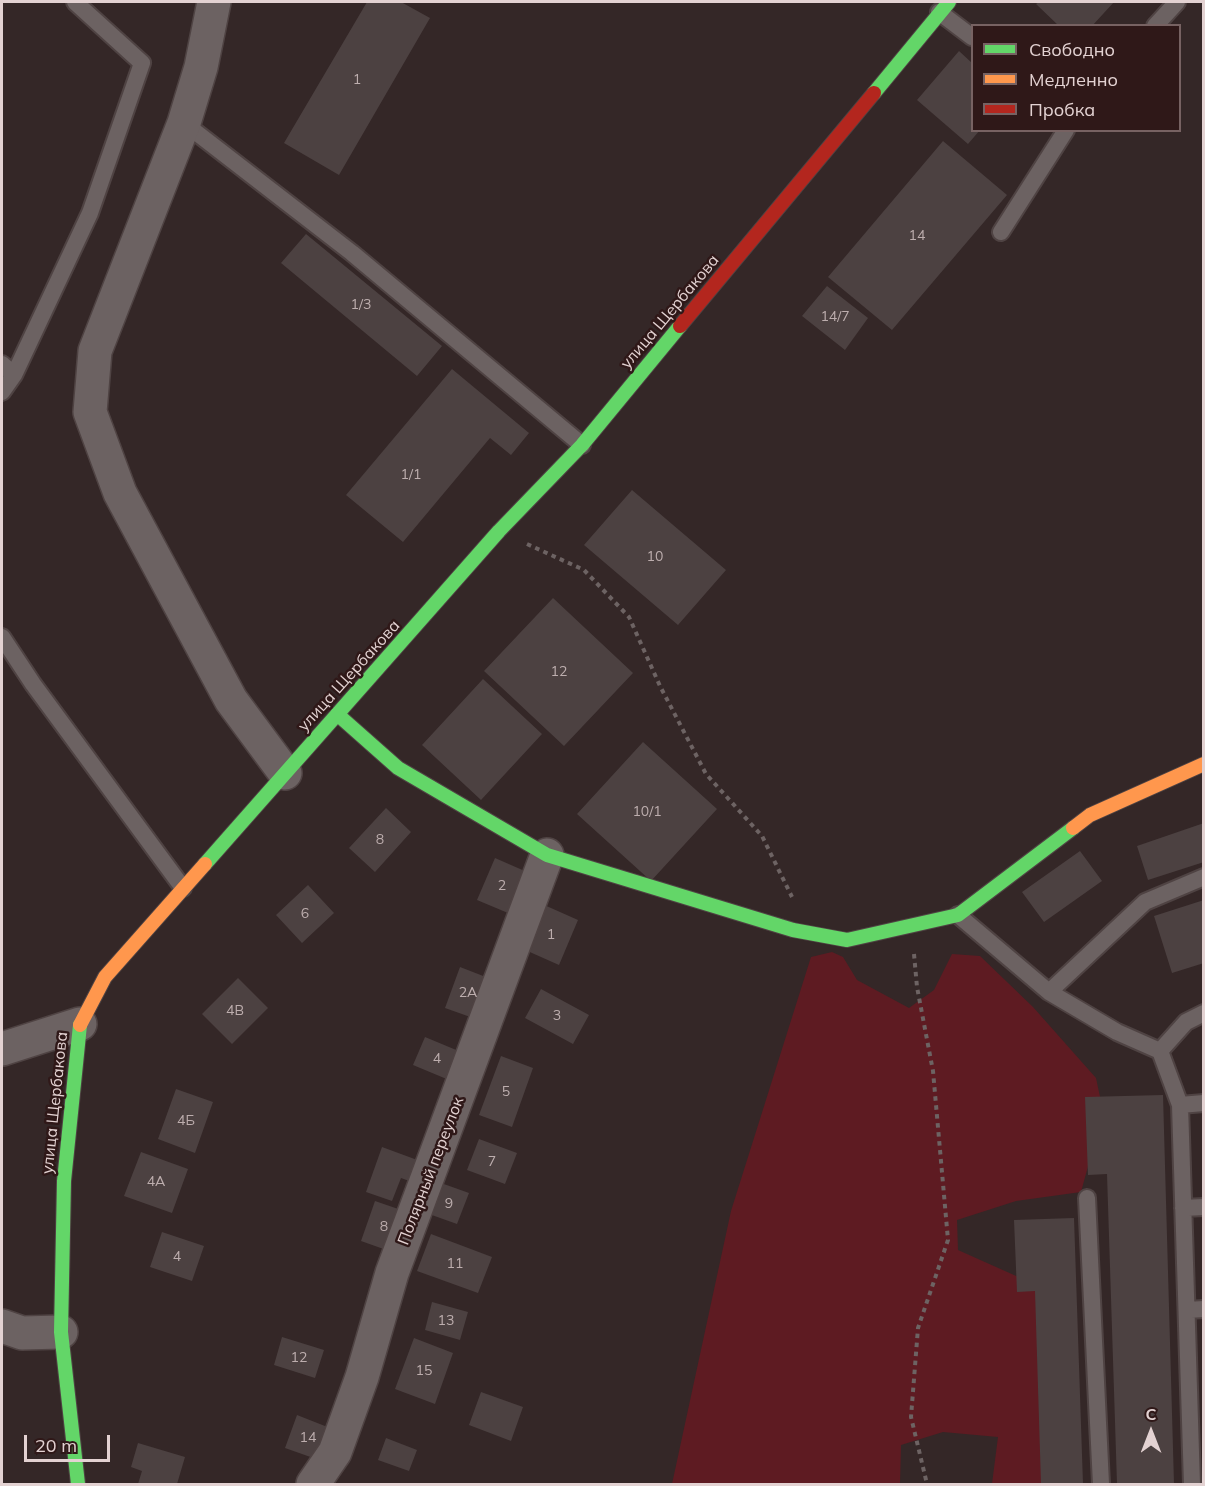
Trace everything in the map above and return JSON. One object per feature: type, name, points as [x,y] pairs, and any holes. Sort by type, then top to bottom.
[{"type":"street","points":[[212,2],[201,67],[184,123],[95,351],[90,412],[120,493],[231,700],[285,773]]},
{"type":"street","name":"улица Щербакова","points":[[78,1485],[61,1332],[64,1181],[80,1024],[105,977],[499,531],[582,445],[944,7]]},
{"type":"street","points":[[337,714],[398,768],[547,855],[793,930],[847,940],[958,915],[1090,815],[1203,764]]},
{"type":"street","name":"Полярный переулок","points":[[313,1485],[335,1452],[362,1377],[392,1273],[547,855]]},
{"type":"street","points":[[2,1048],[80,1024]]},
{"type":"street","points":[[2,1326],[22,1333],[61,1332]]},
{"type":"lane","points":[[2,392],[8,370],[90,213],[142,63],[75,2]]},
{"type":"lane","points":[[1157,24],[1177,2]]},
{"type":"lane","points":[[944,7],[971,36]]},
{"type":"lane","points":[[184,123],[352,253],[582,445]]},
{"type":"lane","points":[[1001,232],[1065,132]]},
{"type":"lane","points":[[2,637],[33,684],[183,888]]},
{"type":"lane","points":[[1049,992],[1144,902],[1203,877]]},
{"type":"lane","points":[[958,915],[1049,992],[1117,1032],[1160,1051],[1180,1105],[1183,1208],[1195,1309],[1196,1476]]},
{"type":"lane","points":[[1160,1051],[1186,1022],[1203,1013]]},
{"type":"lane","points":[[1180,1105],[1203,1103]]},
{"type":"lane","points":[[1087,1198],[1101,1485]]},
{"type":"lane","points":[[1183,1208],[1203,1207]]},
{"type":"path","points":[[499,531],[584,570],[629,617],[660,686],[706,774],[762,836],[791,892],[793,930]]},
{"type":"path","points":[[912,927],[917,987],[933,1071],[948,1239],[918,1328],[911,1417],[927,1485]]},
{"type":"shaded area","points":[[832,952],[843,957],[857,980],[909,1008],[934,990],[952,954],[980,956],[1033,1007],[1096,1078],[1103,1111],[1081,1192],[1016,1201],[957,1220],[958,1250],[1043,1288],[1047,1484],[992,1484],[998,1437],[943,1432],[901,1445],[900,1484],[672,1484],[731,1211],[811,957]]},
{"type":"building","points":[[367,2],[401,2],[430,18],[339,175],[284,143]]},
{"type":"building","points":[[1039,2],[1114,2],[1094,24],[1057,24],[1036,4]]},
{"type":"building","points":[[959,51],[971,62],[971,132],[978,132],[968,144],[917,100]]},
{"type":"building","points":[[943,141],[1007,195],[892,330],[828,277]]},
{"type":"building","points":[[306,234],[442,346],[417,376],[281,263]]},
{"type":"building","points":[[827,286],[868,318],[845,350],[802,316]]},
{"type":"building","points":[[452,369],[529,433],[511,455],[490,438],[403,542],[346,495]]},
{"type":"building","points":[[632,490],[726,570],[678,625],[584,545]]},
{"type":"building","points":[[553,598],[633,673],[564,746],[484,671]]},
{"type":"building","points":[[483,679],[542,734],[481,800],[422,745]]},
{"type":"building","points":[[643,742],[717,809],[651,881],[577,814]]},
{"type":"building","points":[[386,808],[411,832],[375,872],[349,848]]},
{"type":"building","points":[[1204,823],[1204,862],[1148,880],[1137,846]]},
{"type":"building","points":[[1080,851],[1102,881],[1044,922],[1022,892]]},
{"type":"building","points":[[495,858],[527,872],[508,913],[477,900]]},
{"type":"building","points":[[308,885],[334,913],[302,943],[276,915]]},
{"type":"building","points":[[1204,900],[1204,963],[1172,973],[1154,916]]},
{"type":"building","points":[[542,904],[578,920],[559,965],[523,949]]},
{"type":"building","points":[[460,967],[491,979],[476,1019],[445,1008]]},
{"type":"building","points":[[238,978],[268,1008],[232,1044],[202,1014]]},
{"type":"building","points":[[541,989],[589,1015],[573,1044],[525,1018]]},
{"type":"building","points":[[425,1037],[461,1052],[449,1080],[413,1065]]},
{"type":"building","points":[[501,1056],[533,1068],[512,1127],[479,1115]]},
{"type":"building","points":[[176,1089],[213,1102],[195,1153],[158,1139]]},
{"type":"building","points":[[1163,1095],[1174,1484],[1117,1484],[1107,1174],[1088,1175],[1085,1097]]},
{"type":"building","points":[[479,1139],[517,1153],[505,1184],[467,1170]]},
{"type":"building","points":[[382,1147],[420,1161],[412,1182],[401,1178],[392,1201],[366,1192]]},
{"type":"building","points":[[141,1152],[188,1169],[172,1213],[124,1196]]},
{"type":"building","points":[[441,1183],[469,1193],[457,1224],[429,1214]]},
{"type":"building","points":[[375,1201],[407,1212],[392,1252],[361,1241]]},
{"type":"building","points":[[1074,1218],[1083,1484],[1041,1484],[1035,1291],[1017,1292],[1014,1220]]},
{"type":"building","points":[[162,1232],[204,1246],[192,1281],[150,1267]]},
{"type":"building","points":[[431,1234],[492,1257],[478,1293],[417,1271]]},
{"type":"building","points":[[432,1302],[468,1312],[460,1340],[425,1330]]},
{"type":"building","points":[[282,1337],[324,1350],[315,1378],[274,1365]]},
{"type":"building","points":[[414,1338],[453,1353],[435,1404],[395,1389]]},
{"type":"building","points":[[481,1392],[523,1407],[511,1441],[469,1425]]},
{"type":"building","points":[[297,1415],[330,1428],[319,1460],[285,1448]]},
{"type":"building","points":[[386,1438],[417,1450],[409,1471],[378,1460]]},
{"type":"building","points":[[138,1443],[185,1457],[177,1484],[138,1484],[142,1471],[131,1467]]},
{"type":"traffic: fast","points":[[874,93],[949,2]]},
{"type":"traffic: fast","points":[[205,864],[499,531],[582,445],[680,326]]},
{"type":"traffic: fast","points":[[337,714],[398,768],[547,855],[793,930],[847,940],[958,915],[1073,828]]},
{"type":"traffic: fast","points":[[78,1484],[61,1332],[64,1181],[80,1025]]},
{"type":"traffic: slow","points":[[1073,828],[1090,815],[1204,764]]},
{"type":"traffic: slow","points":[[80,1025],[105,977],[205,864]]},
{"type":"traffic: jam","points":[[680,326],[874,93]]}]
